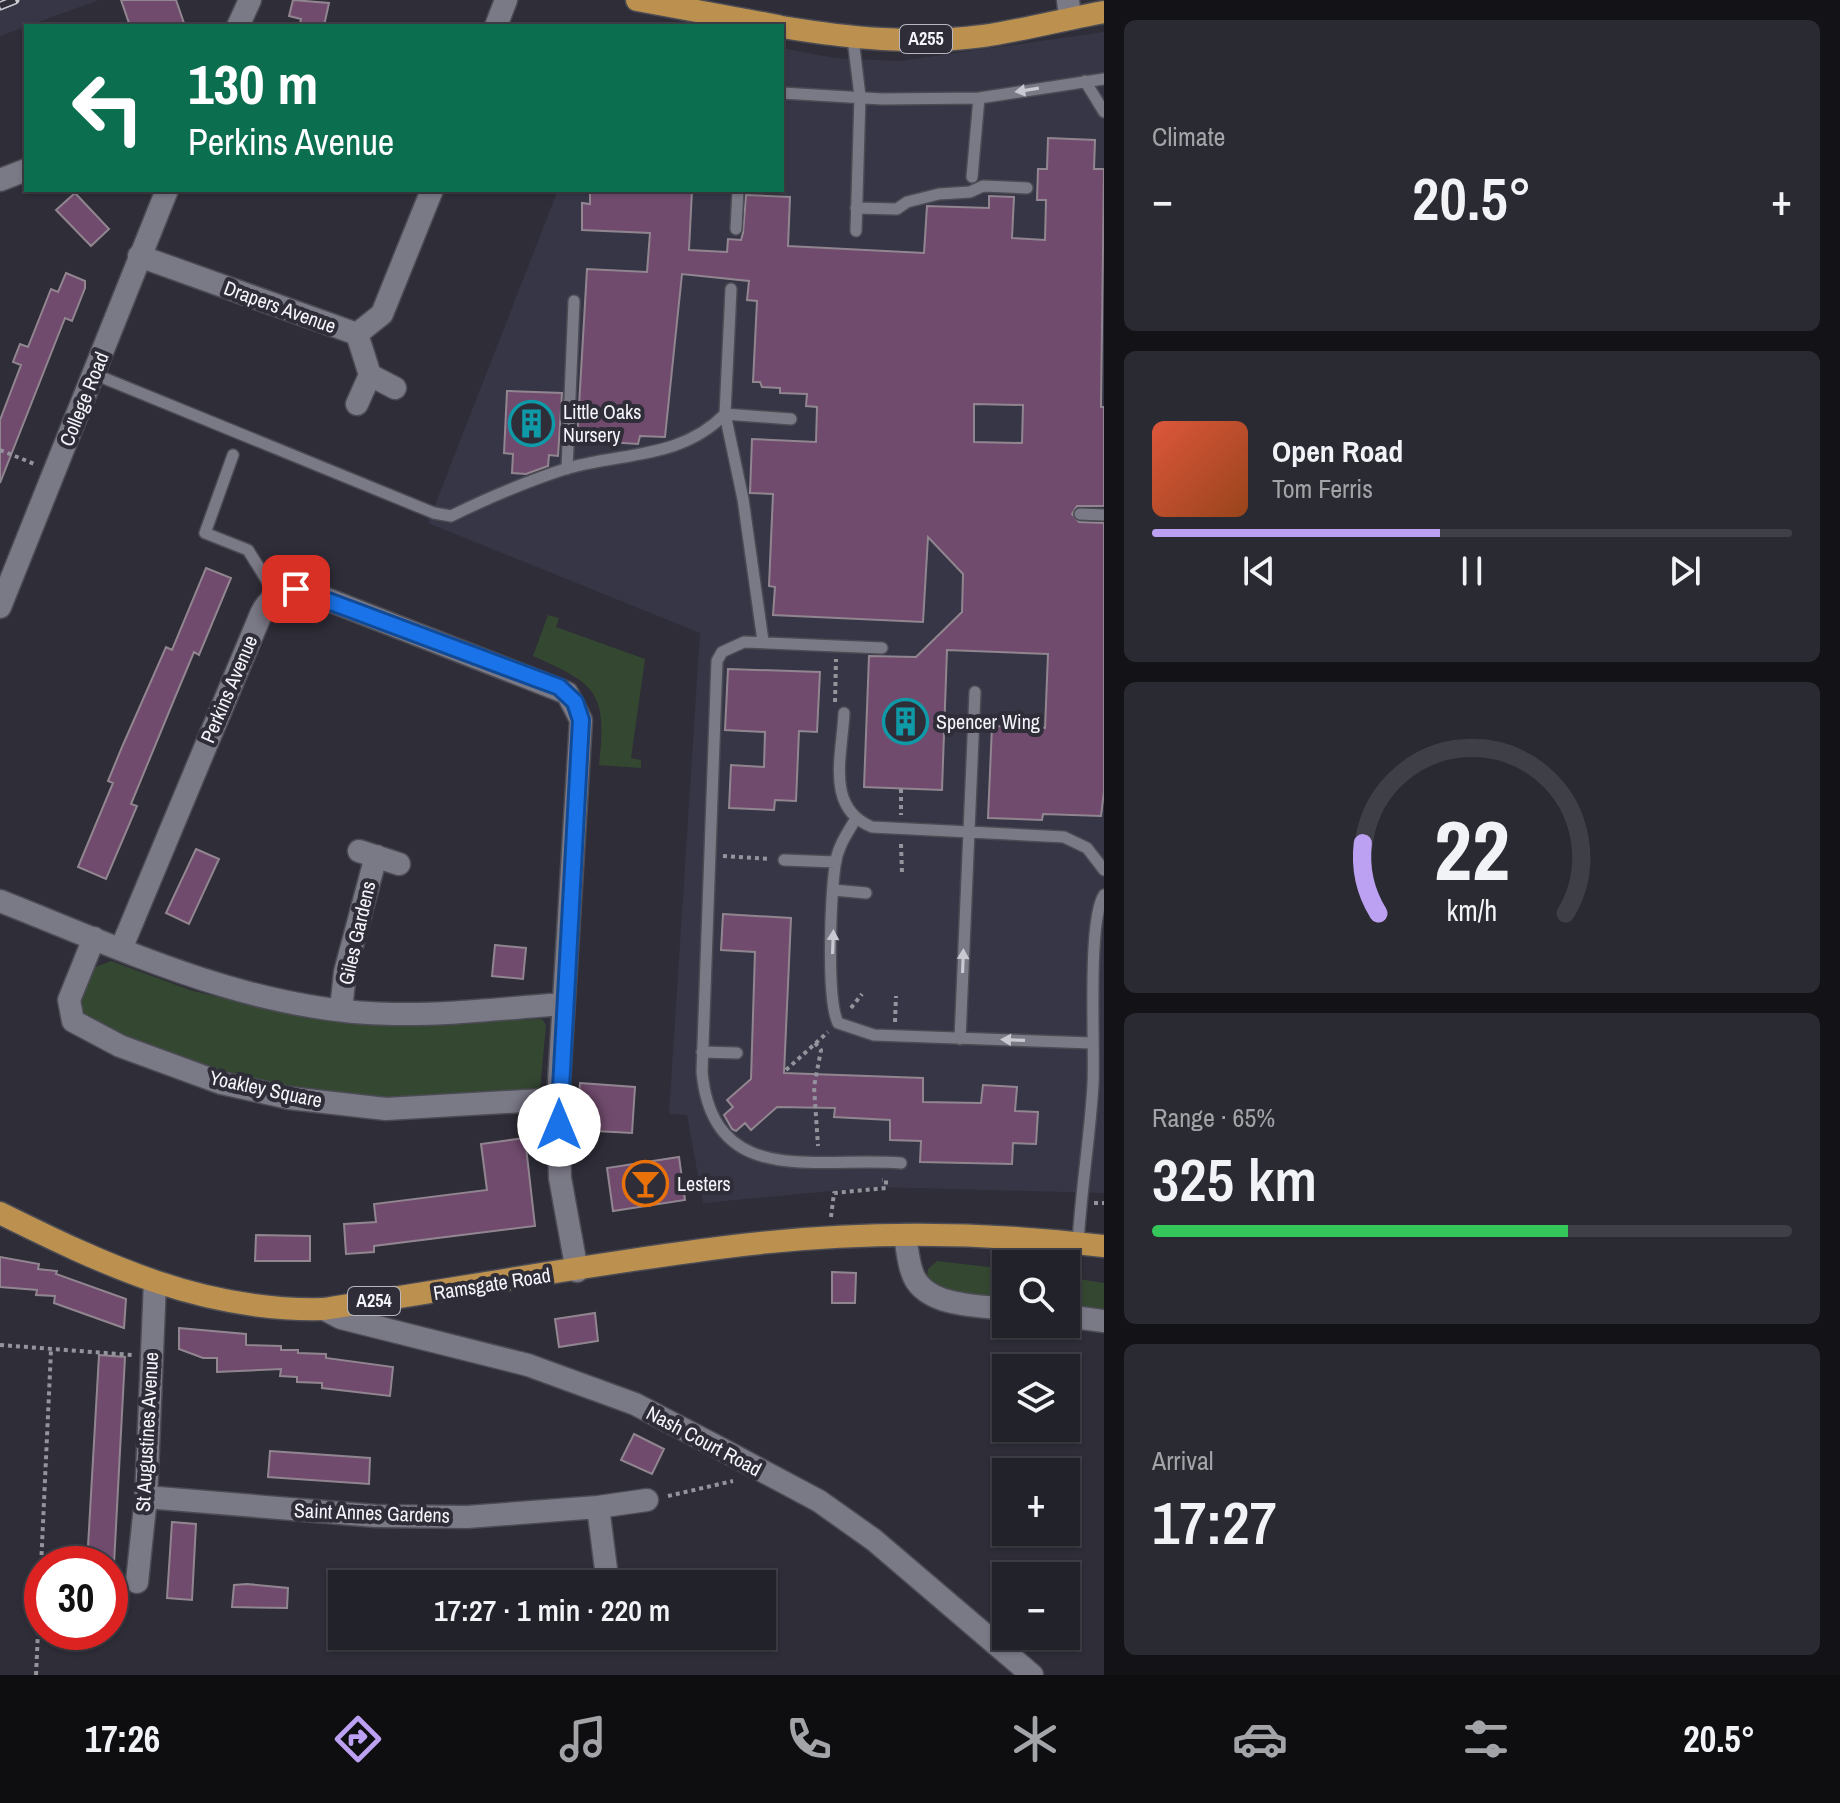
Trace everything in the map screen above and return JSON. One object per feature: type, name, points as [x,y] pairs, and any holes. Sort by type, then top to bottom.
[{"type":"main road","name":"A255","points":[[637,0],[769,24]]},
{"type":"main road","name":"A255","points":[[784,27],[853,39],[901,41],[982,36],[1069,9],[1104,12]]},
{"type":"main road","name":"Ramsgate Road","points":[[0,1213],[155,1282],[230,1304],[284,1310],[324,1309],[720,1247],[829,1238],[905,1235],[1104,1246]]},
{"type":"street","points":[[239,24],[250,0]]},
{"type":"street","points":[[497,24],[506,0]]},
{"type":"street","points":[[0,180],[24,171]]},
{"type":"street","name":"College Road","points":[[0,607],[166,192]]},
{"type":"street","name":"Drapers Avenue","points":[[139,256],[357,334],[382,314],[431,192]]},
{"type":"street","points":[[357,334],[370,375],[357,404]]},
{"type":"street","points":[[370,375],[395,388]]},
{"type":"street","points":[[276,595],[296,589],[306,591],[559,687],[575,702],[581,720],[558,1099],[560,1178],[577,1271]]},
{"type":"street","name":"Perkins Avenue","points":[[121,949],[261,614],[276,595]]},
{"type":"street","name":"Giles Gardens","points":[[341,1010],[345,972],[368,854],[399,864]]},
{"type":"street","points":[[0,901],[201,981],[274,999],[341,1010],[419,1014],[563,1004]]},
{"type":"street","name":"Yoakley Square","points":[[94,938],[69,1000],[73,1021],[120,1046],[221,1083],[289,1098],[386,1109],[558,1099]]},
{"type":"street","points":[[905,1235],[912,1275],[926,1291],[946,1301],[992,1307]]},
{"type":"street","name":"St Augustines Avenue","points":[[137,1582],[146,1497],[155,1282]]},
{"type":"street","name":"Nash Court Road","points":[[324,1309],[341,1318],[528,1365],[635,1404],[819,1501],[874,1540],[1032,1675]]},
{"type":"street","points":[[1080,1318],[1104,1321]]},
{"type":"street","name":"Saint Annes Gardens","points":[[146,1497],[376,1516],[467,1517],[647,1500]]},
{"type":"street","points":[[598,1507],[606,1569]]},
{"type":"lane","points":[[853,39],[860,96],[856,231]]},
{"type":"lane","points":[[784,93],[979,98],[1104,79]]},
{"type":"lane","points":[[1085,81],[1104,112]]},
{"type":"lane","points":[[972,177],[979,98]]},
{"type":"lane","points":[[856,208],[897,209],[907,202],[939,194],[970,192],[983,186],[1027,188]]},
{"type":"lane","points":[[736,229],[738,192]]},
{"type":"lane","points":[[731,289],[725,414],[741,487],[763,641]]},
{"type":"lane","points":[[567,469],[574,301]]},
{"type":"lane","points":[[94,374],[434,513],[451,516],[480,499],[567,469],[664,451],[696,437],[725,414],[791,419]]},
{"type":"lane","points":[[233,455],[205,533],[248,550],[263,579],[276,595]]},
{"type":"lane","points":[[1080,514],[1104,515]]},
{"type":"lane","points":[[882,648],[763,641],[731,645],[717,661],[702,1052],[704,1095],[709,1113],[720,1127],[762,1159],[901,1163]]},
{"type":"lane","points":[[960,1039],[975,692]]},
{"type":"lane","points":[[844,713],[840,796],[855,820],[872,827],[1064,837],[1087,848],[1104,870]]},
{"type":"lane","points":[[855,820],[841,842],[836,862],[832,1011],[838,1023],[847,1029],[894,1036],[1091,1043]]},
{"type":"lane","points":[[784,860],[836,862]]},
{"type":"lane","points":[[834,890],[866,893]]},
{"type":"lane","points":[[1078,1243],[1098,1080],[1091,1043],[1097,920],[1104,895]]},
{"type":"lane","points":[[702,1052],[737,1053]]},
{"type":"path","points":[[0,450],[54,472]]},
{"type":"path","points":[[836,645],[834,701],[844,713]]},
{"type":"path","points":[[709,856],[784,860]]},
{"type":"path","points":[[894,1036],[896,996]]},
{"type":"path","points":[[815,1043],[821,1050],[814,1087],[821,1162]]},
{"type":"path","points":[[829,1238],[834,1193],[886,1188],[886,1180],[871,1179]]},
{"type":"path","points":[[0,1345],[151,1357]]},
{"type":"path","points":[[36,1675],[51,1350]]},
{"type":"path","points":[[647,1500],[732,1482],[749,1465]]},
{"type":"shaded area","points":[[0,0],[99,0],[33,24],[24,24],[24,27],[0,36]]},
{"type":"shaded area","points":[[1104,32],[1104,1193],[875,1187],[703,1203],[687,1115],[669,1114],[700,633],[428,523],[557,192],[784,192],[784,48],[835,58],[899,61]]},
{"type":"green space","points":[[548,615],[559,618],[556,627],[645,659],[631,758],[641,760],[641,768],[599,765],[601,721],[593,694],[572,675],[533,656]]},
{"type":"green space","points":[[111,961],[190,990],[265,1009],[337,1021],[388,1025],[542,1019],[546,1025],[540,1090],[416,1103],[358,1100],[278,1086],[200,1065],[86,1022],[78,1007],[93,968]]},
{"type":"green space","points":[[937,1261],[992,1267],[992,1300],[943,1296],[926,1284],[928,1269]]},
{"type":"green space","points":[[1080,1279],[1104,1283],[1104,1312],[1080,1308]]},
{"type":"building","points":[[121,0],[176,0],[184,24],[129,24]]},
{"type":"building","points":[[293,0],[329,3],[324,24],[300,24],[301,19],[289,16]]},
{"type":"building","points":[[1048,138],[1095,140],[1094,169],[1104,169],[1101,407],[1104,407],[1104,506],[1077,506],[1072,514],[1079,522],[1104,523],[1104,791],[1101,816],[1043,814],[1042,820],[988,818],[992,726],[1045,728],[1048,654],[947,650],[942,790],[864,787],[869,656],[916,657],[962,612],[963,574],[928,537],[923,622],[773,615],[775,587],[769,586],[773,494],[750,493],[752,439],[816,442],[817,407],[806,406],[807,394],[780,393],[780,388],[762,387],[760,382],[753,382],[757,301],[747,300],[749,281],[682,274],[665,437],[640,436],[638,444],[577,440],[587,269],[647,272],[650,233],[582,230],[582,203],[590,204],[590,192],[692,192],[689,250],[727,252],[728,239],[741,240],[746,195],[790,197],[788,246],[924,253],[927,206],[989,208],[989,196],[1014,197],[1012,238],[1045,240],[1046,200],[1037,200],[1038,169],[1047,169]],"holes":[[[974,404],[1023,405],[1022,443],[974,442]]]},
{"type":"building","points":[[75,193],[109,229],[91,246],[56,210]]},
{"type":"building","points":[[66,273],[85,281],[85,288],[72,321],[65,318],[0,483],[0,420],[21,365],[13,362],[20,344],[28,347],[51,289],[58,292]]},
{"type":"building","name":"Little Oaks Nursery","points":[[507,391],[562,393],[558,456],[549,455],[548,466],[526,474],[512,473],[513,454],[504,453]]},
{"type":"building","points":[[206,568],[231,578],[199,655],[194,652],[176,695],[131,804],[137,806],[106,879],[78,867],[113,783],[108,781],[122,747],[166,647],[172,650]]},
{"type":"building","points":[[728,669],[820,672],[817,732],[799,731],[796,801],[775,800],[774,810],[729,808],[731,765],[764,767],[765,732],[725,730]]},
{"type":"building","points":[[196,849],[219,859],[189,924],[166,913]]},
{"type":"building","points":[[723,914],[791,918],[784,1073],[923,1078],[923,1102],[981,1103],[983,1085],[1017,1087],[1015,1111],[1038,1112],[1036,1144],[1013,1143],[1012,1164],[920,1162],[921,1141],[890,1140],[890,1120],[834,1117],[835,1108],[777,1107],[751,1130],[745,1123],[736,1131],[732,1129],[724,1115],[733,1107],[727,1100],[751,1079],[755,952],[721,950]]},
{"type":"building","points":[[495,945],[526,948],[523,979],[492,976]]},
{"type":"building","points":[[580,1083],[635,1087],[632,1133],[577,1130]]},
{"type":"building","points":[[525,1138],[535,1226],[374,1246],[374,1252],[346,1254],[344,1224],[376,1222],[374,1204],[487,1190],[481,1144]]},
{"type":"building","name":"Lesters","points":[[679,1157],[685,1200],[613,1211],[607,1168]]},
{"type":"building","points":[[256,1235],[310,1236],[310,1261],[255,1261]]},
{"type":"building","points":[[0,1257],[39,1264],[38,1269],[57,1271],[56,1274],[126,1299],[124,1328],[54,1303],[55,1296],[36,1295],[37,1290],[0,1287]]},
{"type":"building","points":[[832,1272],[856,1273],[855,1303],[832,1303]]},
{"type":"building","points":[[595,1313],[598,1341],[559,1347],[555,1319]]},
{"type":"building","points":[[179,1328],[246,1334],[246,1345],[281,1346],[281,1350],[326,1354],[326,1358],[393,1367],[390,1396],[322,1388],[322,1383],[297,1382],[297,1377],[280,1376],[281,1369],[217,1372],[217,1358],[203,1358],[179,1349]]},
{"type":"building","points":[[99,1355],[125,1357],[115,1546],[88,1546]]},
{"type":"building","points":[[634,1434],[664,1449],[652,1474],[621,1460]]},
{"type":"building","points":[[270,1451],[370,1458],[369,1484],[268,1477]]},
{"type":"building","points":[[172,1522],[196,1524],[192,1600],[167,1598]]},
{"type":"building","points":[[234,1585],[288,1588],[287,1608],[232,1607]]},
{"type":"railway","points":[[0,6],[15,0]]},
{"type":"place","name":"Little Oaks Nursery","points":[[532,423]]},
{"type":"place","name":"Spencer Wing","points":[[905,722]]},
{"type":"place","name":"Lesters","points":[[646,1184]]},
{"type":"route","points":[[296,589],[559,687],[579,710],[581,720],[558,1099],[559,1125]]}]
